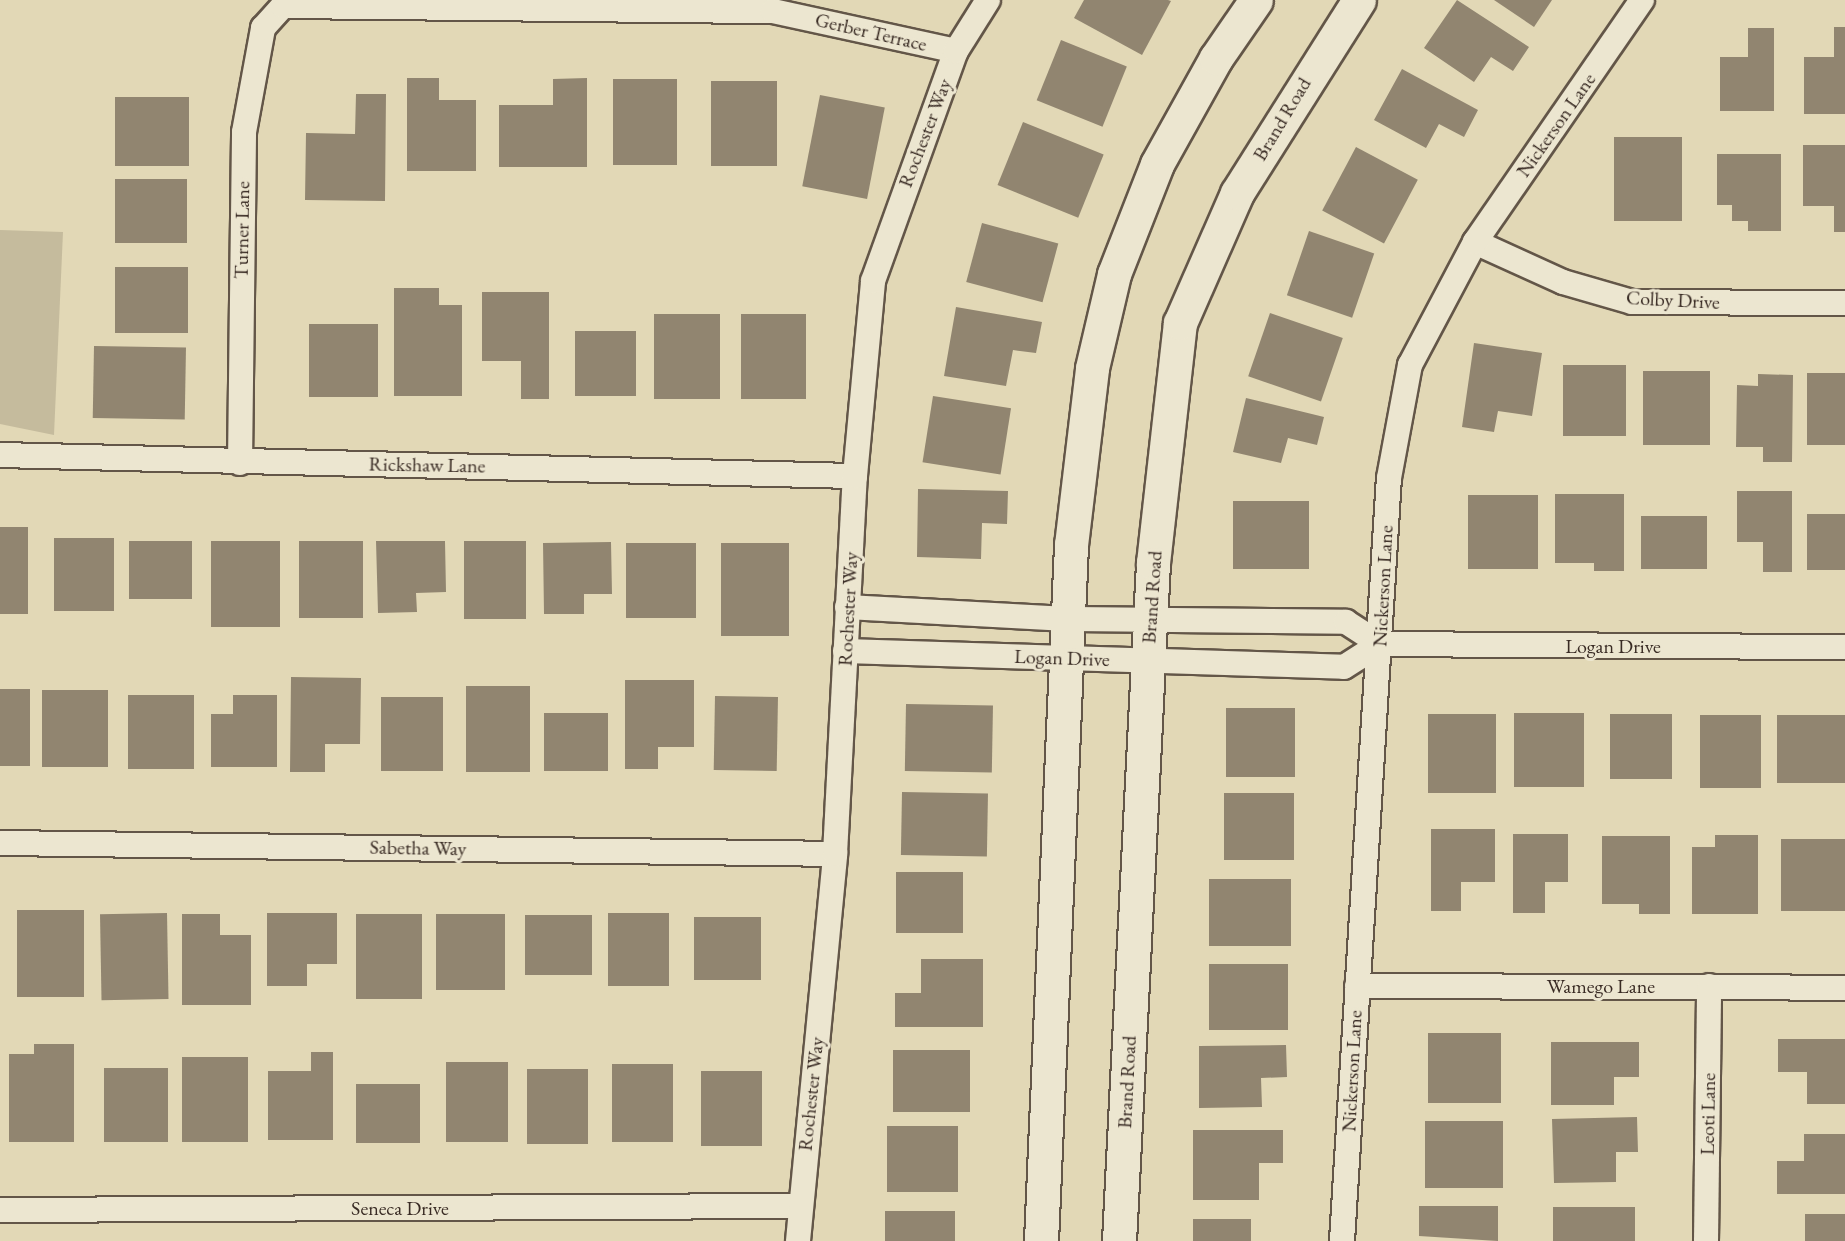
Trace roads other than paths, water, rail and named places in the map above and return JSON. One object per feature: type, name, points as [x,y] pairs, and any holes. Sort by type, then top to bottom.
[{"type":"main road","points":[[1041,1241],[1072,619],[1071,545],[1092,368],[1114,274],[1156,164],[1216,58],[1256,0]]},
{"type":"main road","name":"Brand Road","points":[[1119,1241],[1149,621],[1180,323],[1237,193],[1359,0]]},
{"type":"street","name":"Rochester Way","points":[[798,1241],[799,1206],[835,854],[855,476],[873,281],[956,51],[988,0]]},
{"type":"street","name":"Nickerson Lane","points":[[1342,1241],[1389,478],[1410,365],[1475,242],[1642,0]]},
{"type":"street","name":"Gerber Terrace","points":[[283,6],[773,11],[956,51]]},
{"type":"street","name":"Turner Lane","points":[[240,463],[244,132],[263,28],[283,6]]},
{"type":"street","name":"Colby Drive","points":[[1475,242],[1563,282],[1632,302],[1845,303]]},
{"type":"street","name":"Rickshaw Lane","points":[[0,455],[240,463],[855,476]]},
{"type":"street","name":"Logan Drive","points":[[847,607],[1072,619],[1346,622],[1380,644],[1845,647]]},
{"type":"street","name":"Logan Drive","points":[[845,651],[1344,667],[1380,644]]},
{"type":"street","name":"Sabetha Way","points":[[0,843],[835,854]]},
{"type":"street","name":"Wamego Lane","points":[[1357,986],[1845,988]]},
{"type":"street","name":"Leoti Lane","points":[[1706,1241],[1709,986]]},
{"type":"street","name":"Seneca Drive","points":[[0,1210],[799,1206]]}]
